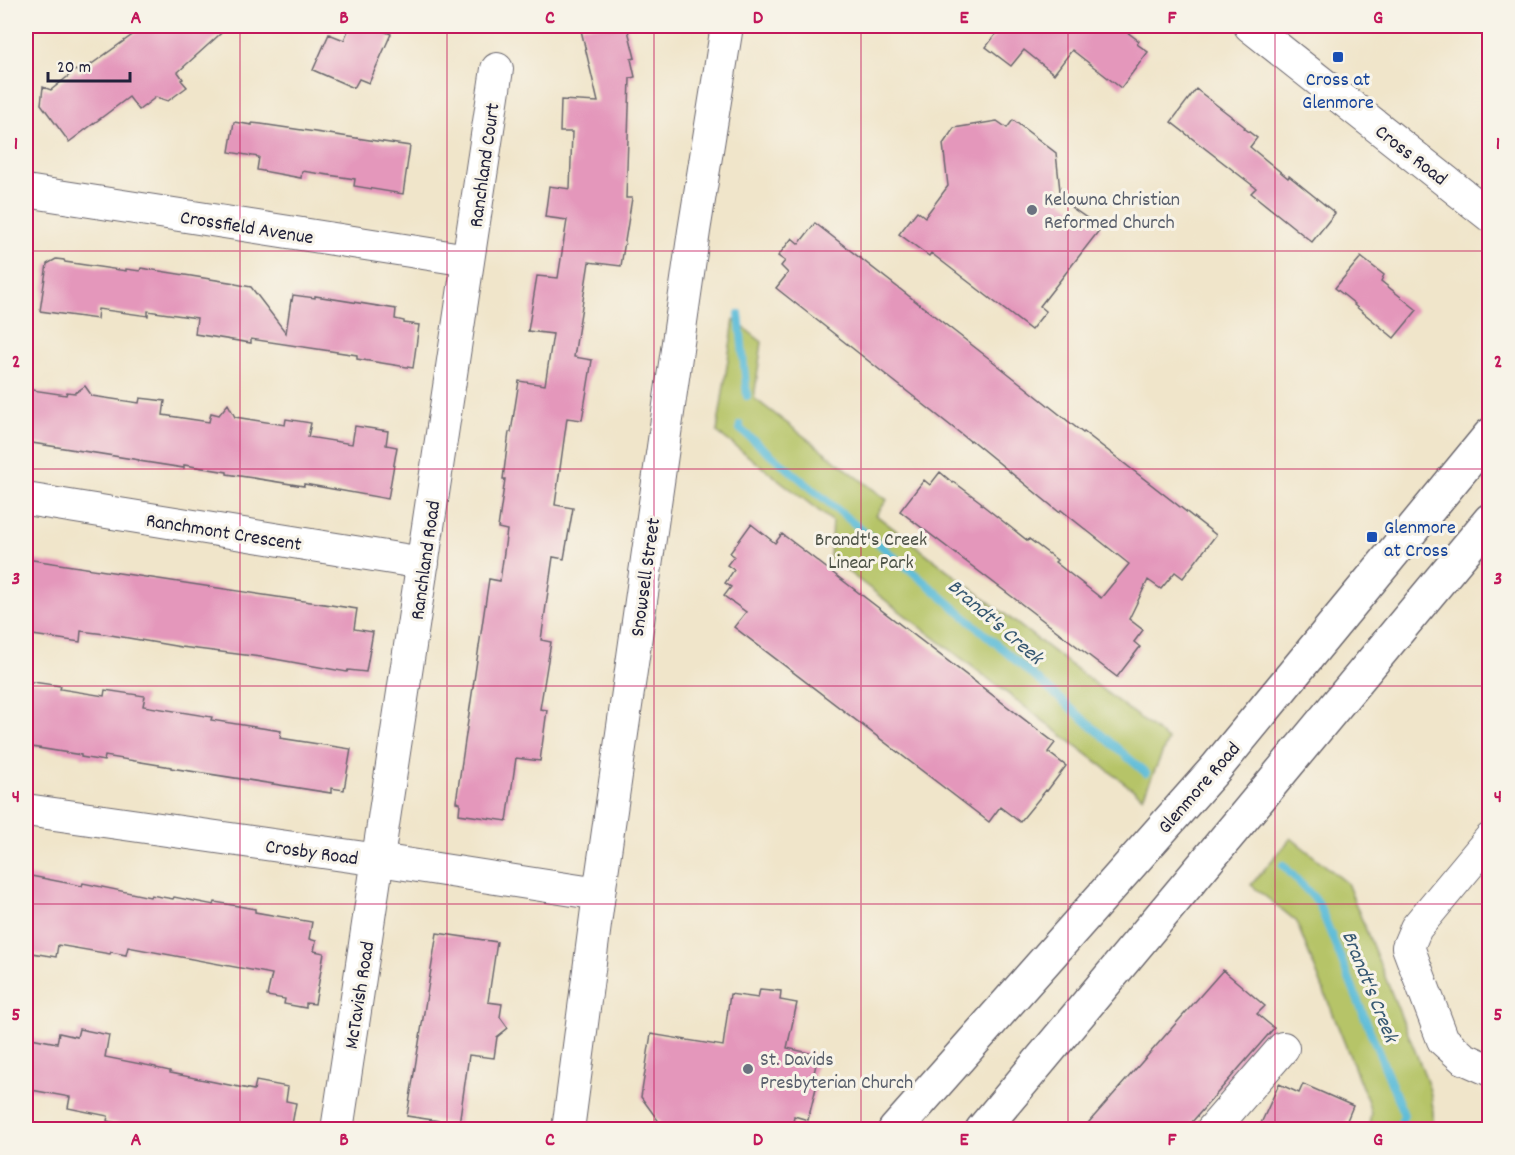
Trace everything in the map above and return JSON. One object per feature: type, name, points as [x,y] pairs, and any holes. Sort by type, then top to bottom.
[{"type":"main road","name":"Glenmore Road","points":[[895,1130],[1216,768],[1490,435]]},
{"type":"main road","points":[[982,1130],[1490,520]]},
{"type":"street","name":"Snowsell Street","points":[[568,1130],[599,894],[694,231],[727,26]]},
{"type":"street","name":"Cross Road","points":[[1250,26],[1490,216]]},
{"type":"street","name":"Ranchland Court","points":[[468,260],[497,69]]},
{"type":"street","name":"Crossfield Avenue","points":[[26,191],[468,260]]},
{"type":"street","name":"Ranchland Road","points":[[379,860],[468,260]]},
{"type":"street","name":"Ranchmont Crescent","points":[[26,499],[423,563]]},
{"type":"street","name":"Crosby Road","points":[[26,810],[599,894]]},
{"type":"street","points":[[1490,839],[1416,928],[1408,947],[1443,1040],[1463,1058],[1490,1070]]},
{"type":"street","name":"McTavish Road","points":[[337,1130],[379,860]]},
{"type":"street","points":[[1212,1130],[1283,1048]]},
{"type":"green space","name":"Brandt's Creek Linear Park","points":[[734,320],[762,342],[754,398],[887,500],[876,515],[1168,740],[1143,797],[830,558],[832,521],[717,432]]},
{"type":"green space","points":[[1291,838],[1347,883],[1426,1078],[1432,1104],[1432,1129],[1368,1129],[1371,1114],[1368,1102],[1296,921],[1251,885]]},
{"type":"building","points":[[145,26],[229,26],[178,72],[187,87],[168,101],[156,97],[139,110],[129,97],[69,142],[41,104],[43,87],[51,90],[76,70],[79,73]]},
{"type":"building","points":[[350,26],[371,26],[391,34],[369,83],[359,79],[354,88],[313,70],[329,34],[344,40]]},
{"type":"building","points":[[580,26],[627,26],[635,58],[631,59],[635,77],[630,78],[626,198],[632,198],[621,266],[589,262],[574,357],[592,360],[582,420],[567,418],[555,505],[573,508],[564,559],[553,557],[541,640],[551,642],[540,709],[547,710],[540,761],[516,758],[507,821],[459,814],[460,803],[456,802],[489,579],[500,581],[507,530],[498,528],[509,432],[511,432],[519,381],[545,385],[553,334],[528,331],[537,276],[558,278],[567,220],[545,217],[549,186],[570,189],[572,132],[560,132],[561,100],[598,102]]},
{"type":"building","points":[[993,26],[1119,26],[1139,41],[1137,44],[1148,52],[1121,88],[1072,50],[1054,74],[1024,50],[1011,66],[986,47],[999,30]]},
{"type":"building","points":[[1196,89],[1257,138],[1250,147],[1335,213],[1312,242],[1251,193],[1256,188],[1171,122]]},
{"type":"building","points":[[1013,120],[1056,153],[1061,200],[1101,228],[1040,306],[1046,311],[1031,330],[931,253],[929,256],[899,234],[917,211],[925,217],[948,186],[943,144],[954,128],[997,121],[1007,128]]},
{"type":"building","points":[[234,122],[410,146],[403,194],[354,186],[355,179],[302,171],[301,178],[257,170],[259,157],[229,152]]},
{"type":"building","points":[[815,223],[1216,535],[1183,578],[1175,572],[1161,589],[1148,580],[1129,619],[1143,630],[1134,642],[1140,647],[1117,677],[900,511],[924,480],[930,485],[940,472],[1028,541],[1029,539],[1057,560],[1055,562],[1101,598],[1129,564],[1061,510],[1059,512],[971,440],[776,288],[788,273],[781,266],[785,261],[778,256],[792,238],[799,244]]},
{"type":"building","points":[[1361,257],[1384,275],[1381,281],[1417,310],[1394,338],[1335,288]]},
{"type":"building","points":[[56,259],[126,271],[126,269],[140,271],[141,268],[251,287],[286,333],[293,295],[315,298],[315,296],[396,309],[395,319],[419,325],[413,368],[357,359],[357,355],[251,339],[251,343],[195,334],[197,318],[148,311],[148,316],[98,309],[97,319],[40,311],[47,264]]},
{"type":"building","points":[[85,386],[92,396],[139,403],[140,398],[165,401],[163,415],[209,422],[211,413],[219,415],[228,404],[235,417],[285,425],[286,419],[311,423],[308,437],[352,444],[355,426],[388,431],[386,445],[397,447],[388,499],[304,484],[304,486],[227,474],[227,472],[184,465],[184,468],[26,442],[26,389],[66,395],[67,392],[75,393]]},
{"type":"building","points":[[751,524],[775,543],[782,534],[1055,743],[1048,752],[1066,766],[1020,822],[1000,807],[989,822],[734,627],[746,612],[724,596],[731,587],[725,583],[734,570],[727,565],[734,556],[730,553]]},
{"type":"building","points":[[26,559],[357,609],[354,629],[373,632],[366,672],[348,670],[347,672],[269,658],[81,631],[80,642],[26,634]]},
{"type":"building","points":[[26,681],[104,696],[105,690],[145,696],[143,706],[281,731],[280,738],[351,749],[344,790],[331,788],[331,793],[105,756],[104,761],[26,746]]},
{"type":"building","points":[[26,875],[82,886],[83,883],[150,897],[151,895],[173,899],[174,897],[214,905],[215,902],[312,922],[309,939],[316,941],[314,951],[324,953],[315,1004],[306,1003],[306,1008],[284,1004],[285,999],[267,996],[272,974],[128,947],[126,955],[58,945],[56,957],[26,952]]},
{"type":"building","points":[[437,933],[497,942],[488,1002],[502,1004],[500,1017],[508,1028],[497,1037],[494,1058],[469,1055],[459,1124],[407,1116]]},
{"type":"building","points":[[1223,970],[1265,1006],[1257,1014],[1274,1028],[1185,1130],[1082,1130]]},
{"type":"building","points":[[760,989],[781,991],[780,1000],[797,1003],[787,1048],[818,1055],[813,1078],[818,1080],[808,1120],[794,1116],[792,1130],[665,1130],[641,1097],[651,1034],[723,1046],[730,994],[758,998]]},
{"type":"building","points":[[79,1029],[109,1035],[105,1057],[254,1090],[256,1081],[288,1087],[286,1101],[296,1103],[291,1130],[151,1130],[107,1121],[108,1116],[68,1108],[70,1097],[26,1089],[26,1037],[57,1043],[59,1033],[77,1037]]},
{"type":"building","points":[[1279,1084],[1299,1093],[1303,1084],[1353,1106],[1343,1130],[1258,1130]]},
{"type":"waterway","name":"Brandt's Creek","points":[[739,314],[747,396]]},
{"type":"waterway","name":"Brandt's Creek","points":[[740,425],[740,429],[927,584],[1146,773]]},
{"type":"waterway","name":"Brandt's Creek","points":[[1283,865],[1318,902],[1404,1115],[1398,1130]]},
{"type":"place","name":"Cross at Glenmore","points":[[1338,57]]},
{"type":"place","name":"Kelowna Christian Reformed Church","points":[[1032,210]]},
{"type":"place","name":"Glenmore at Cross","points":[[1372,537]]},
{"type":"place","name":"St. Davids Presbyterian Church","points":[[748,1069]]}]
